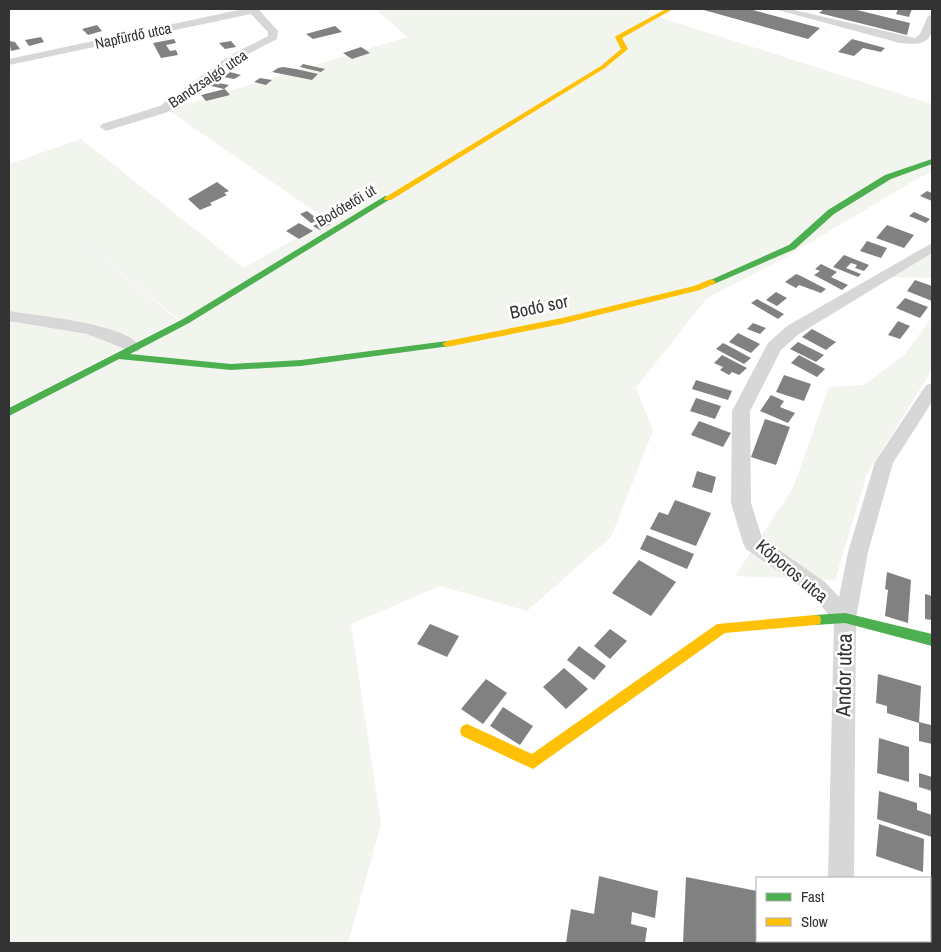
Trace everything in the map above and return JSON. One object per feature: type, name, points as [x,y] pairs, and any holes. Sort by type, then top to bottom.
[{"type":"street","name":"Napfürdő utca","points":[[9,62],[255,9]]},
{"type":"street","name":"Bandzsalgó utca","points":[[106,127],[164,108],[233,58],[273,37],[273,31],[255,9]]},
{"type":"street","name":"Bodótetői út","points":[[9,412],[186,321],[603,67],[625,49],[624,44],[618,37],[670,9]]},
{"type":"street","points":[[779,9],[792,10],[900,40],[917,42],[925,36],[932,18]]},
{"type":"street","name":"Bodó sor","points":[[118,356],[231,367],[301,363],[429,348],[562,321],[697,288],[792,247],[831,212],[888,177],[932,161]]},
{"type":"street","name":"Kőporos utca","points":[[846,618],[818,588],[754,543],[742,503],[742,411],[774,346],[793,330],[932,247]]},
{"type":"street","points":[[9,316],[89,329],[119,338],[133,347]]},
{"type":"street","name":"Kőporos utca","points":[[846,618],[858,552],[884,462],[932,389]]},
{"type":"street","points":[[846,618],[932,640]]},
{"type":"street","name":"Andor utca","points":[[467,731],[532,762],[722,628],[846,618],[841,877]]},
{"type":"shaded area","points":[[384,9],[653,9],[646,13],[932,104],[932,172],[920,177],[781,260],[707,298],[636,388],[653,431],[611,537],[527,611],[440,586],[351,624],[381,824],[348,943],[9,943],[9,409],[181,321],[77,237],[178,320],[9,407],[9,164],[81,139],[244,268],[327,220],[168,110],[407,37],[378,11]]},
{"type":"shaded area","points":[[932,249],[932,278],[889,277]]},
{"type":"shaded area","points":[[932,317],[932,370],[867,474],[835,580],[735,576],[793,488],[829,387],[865,385],[905,354]]},
{"type":"building","points":[[700,9],[749,9],[820,28],[808,39]]},
{"type":"building","points":[[824,9],[853,9],[910,23],[907,35],[819,13]]},
{"type":"building","points":[[898,9],[912,9],[909,17],[896,14]]},
{"type":"building","points":[[97,25],[102,31],[88,35],[82,29]]},
{"type":"building","points":[[335,26],[342,32],[313,39],[306,34]]},
{"type":"building","points":[[41,37],[44,42],[29,46],[25,40]]},
{"type":"building","points":[[174,39],[176,43],[166,45],[170,51],[176,50],[178,55],[161,58],[153,43]]},
{"type":"building","points":[[852,39],[885,48],[881,52],[863,48],[854,56],[838,52]]},
{"type":"building","points":[[9,41],[15,42],[20,49],[11,51]]},
{"type":"building","points":[[231,41],[236,47],[225,49],[219,43]]},
{"type":"building","points":[[361,47],[370,53],[352,59],[343,53]]},
{"type":"building","points":[[303,64],[325,69],[321,72],[300,67]]},
{"type":"building","points":[[283,67],[318,74],[312,80],[272,72]]},
{"type":"building","points":[[230,72],[241,75],[234,79],[224,77]]},
{"type":"building","points":[[260,78],[272,80],[266,85],[254,82]]},
{"type":"building","points":[[208,81],[229,85],[224,89],[203,84]]},
{"type":"building","points":[[225,89],[230,95],[206,101],[201,95]]},
{"type":"building","points":[[217,182],[229,191],[224,193],[227,195],[210,203],[212,205],[200,210],[188,199]]},
{"type":"building","points":[[927,191],[932,193],[932,201],[920,196]]},
{"type":"building","points":[[307,211],[319,220],[311,223],[300,214]]},
{"type":"building","points":[[914,212],[930,219],[926,223],[909,216]]},
{"type":"building","points":[[324,220],[331,224],[320,230],[313,226]]},
{"type":"building","points":[[299,223],[313,231],[299,239],[286,231]]},
{"type":"building","points":[[887,225],[914,235],[904,248],[876,238]]},
{"type":"building","points":[[867,241],[887,248],[881,258],[860,251]]},
{"type":"building","points":[[844,255],[869,265],[864,271],[855,268],[857,265],[851,263],[846,268],[861,274],[858,277],[833,267]]},
{"type":"building","points":[[821,264],[837,272],[831,277],[848,285],[842,290],[814,275],[820,271],[815,269]]},
{"type":"building","points":[[796,274],[826,289],[821,293],[799,285],[796,288],[785,282]]},
{"type":"building","points":[[915,280],[932,286],[932,301],[907,291]]},
{"type":"building","points":[[776,292],[787,298],[777,306],[766,300]]},
{"type":"building","points":[[905,298],[928,307],[920,318],[896,308]]},
{"type":"building","points":[[757,299],[784,314],[778,319],[751,303]]},
{"type":"building","points":[[898,321],[910,326],[900,339],[888,335]]},
{"type":"building","points":[[753,323],[766,328],[760,334],[747,329]]},
{"type":"building","points":[[812,329],[836,342],[826,350],[802,337]]},
{"type":"building","points":[[738,333],[760,344],[751,353],[729,342]]},
{"type":"building","points":[[798,342],[824,355],[816,362],[790,349]]},
{"type":"building","points":[[723,343],[751,358],[744,364],[716,349]]},
{"type":"building","points":[[722,355],[747,368],[739,375],[732,372],[729,375],[720,370],[723,367],[714,363]]},
{"type":"building","points":[[799,355],[825,369],[817,377],[791,363]]},
{"type":"building","points":[[784,375],[811,384],[804,401],[776,392]]},
{"type":"building","points":[[696,380],[732,391],[728,400],[692,389]]},
{"type":"building","points":[[771,395],[784,401],[780,407],[795,413],[788,423],[760,411]]},
{"type":"building","points":[[696,398],[721,406],[715,419],[690,411]]},
{"type":"building","points":[[765,419],[790,427],[776,465],[751,457]]},
{"type":"building","points":[[699,421],[731,433],[723,447],[691,435]]},
{"type":"building","points":[[697,471],[716,477],[712,493],[692,487]]},
{"type":"building","points":[[675,500],[711,513],[696,546],[650,529],[659,512],[668,515]]},
{"type":"building","points":[[647,535],[694,554],[687,569],[640,549]]},
{"type":"building","points":[[639,560],[676,582],[651,616],[612,593]]},
{"type":"building","points":[[887,572],[911,580],[908,623],[885,616],[888,590],[885,589]]},
{"type":"building","points":[[925,594],[932,596],[932,620],[925,619]]},
{"type":"building","points":[[430,624],[459,636],[447,657],[417,644]]},
{"type":"building","points":[[610,629],[627,641],[610,659],[594,646]]},
{"type":"building","points":[[579,646],[606,666],[594,680],[567,660]]},
{"type":"building","points":[[564,668],[588,689],[566,709],[543,687]]},
{"type":"building","points":[[878,674],[921,686],[919,723],[887,713],[887,706],[876,703]]},
{"type":"building","points":[[486,679],[507,693],[483,724],[461,709]]},
{"type":"building","points":[[503,707],[533,726],[520,745],[490,726]]},
{"type":"building","points":[[919,722],[931,725],[932,744],[919,741]]},
{"type":"building","points":[[879,738],[909,747],[909,782],[877,773]]},
{"type":"building","points":[[919,773],[932,777],[932,791],[919,787]]},
{"type":"building","points":[[879,791],[917,803],[917,810],[932,815],[932,837],[877,819]]},
{"type":"building","points":[[879,824],[924,839],[923,872],[876,856]]},
{"type":"building","points":[[599,876],[658,891],[655,918],[632,912],[631,924],[647,928],[645,943],[566,943],[571,909],[594,914]]},
{"type":"building","points":[[686,877],[756,891],[756,942],[763,943],[683,943]]},
{"type":"building","points":[[875,942],[912,942],[912,943]]},
{"type":"traffic: fast","points":[[711,282],[792,247],[831,212],[888,177],[932,161]]},
{"type":"traffic: fast","points":[[9,412],[186,321],[388,198]]},
{"type":"traffic: fast","points":[[118,356],[231,367],[301,363],[447,344]]},
{"type":"traffic: fast","points":[[815,620],[845,618],[932,640]]},
{"type":"traffic: slow","points":[[388,198],[603,67],[625,49],[618,37],[670,9]]},
{"type":"traffic: slow","points":[[447,344],[562,321],[697,288],[711,282]]},
{"type":"traffic: slow","points":[[467,731],[533,762],[722,628],[815,620]]}]
